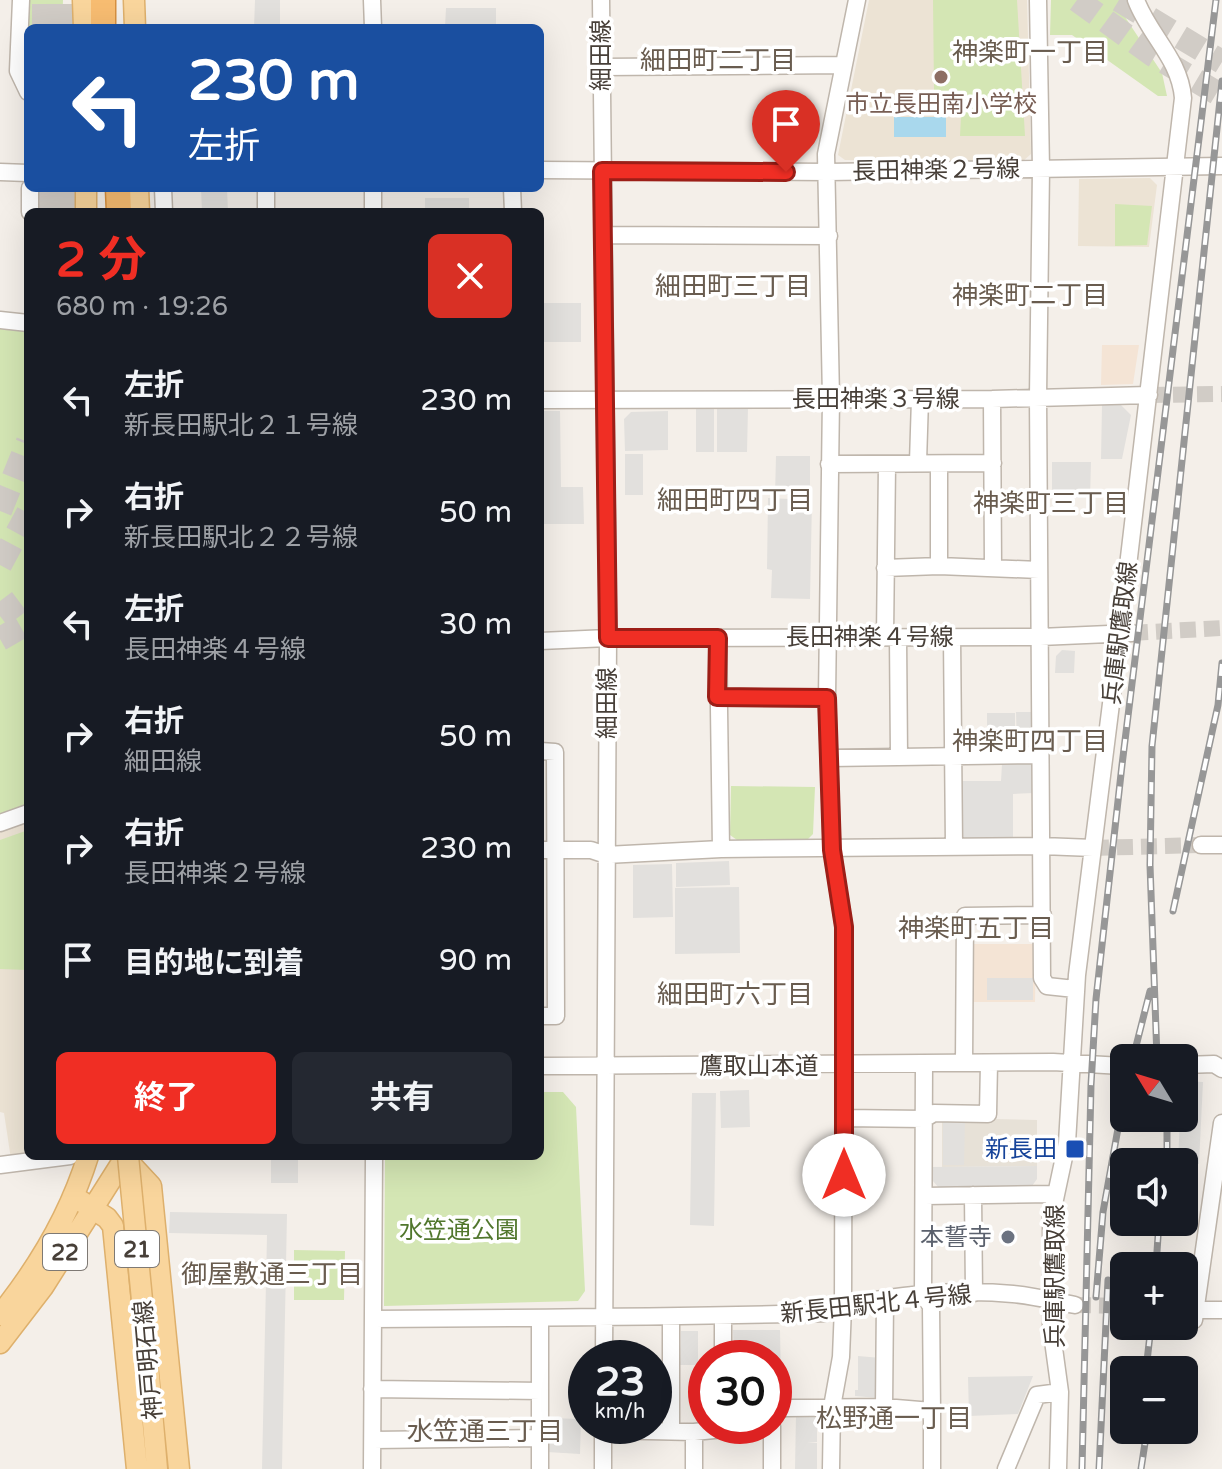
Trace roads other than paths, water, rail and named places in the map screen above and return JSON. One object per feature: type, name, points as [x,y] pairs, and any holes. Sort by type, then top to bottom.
[{"type":"highway","points":[[103,0],[103,24]]},
{"type":"highway","points":[[114,0],[114,24]]},
{"type":"main road","points":[[83,0],[84,24]]},
{"type":"main road","points":[[134,0],[135,24]]},
{"type":"main road","name":"22","points":[[0,1315],[40,1259],[73,1196],[86,1160]]},
{"type":"main road","name":"22","points":[[0,1343],[43,1287],[124,1160]]},
{"type":"main road","name":"神戸明石線","points":[[126,1160],[157,1469]]},
{"type":"main road","points":[[129,1160],[151,1186],[179,1469]]},
{"type":"main road","points":[[73,1196],[107,1218],[113,1226],[137,1469]]},
{"type":"street","points":[[21,0],[18,71],[24,84]]},
{"type":"street","points":[[372,0],[373,24]]},
{"type":"street","name":"細田線","points":[[601,0],[608,638],[604,1340]]},
{"type":"street","points":[[831,1469],[832,1407],[841,1357],[843,1307],[844,927],[832,850],[827,698],[831,398],[826,154],[857,0]]},
{"type":"street","points":[[1038,0],[1042,978],[1047,986],[1075,989]]},
{"type":"street","name":"兵庫駅鷹取線","points":[[1058,1469],[1060,1392],[1052,1335],[1050,1229],[1067,1143],[1075,989],[1126,633],[1149,395],[1183,107],[1181,78],[1147,24],[1136,0]]},
{"type":"street","points":[[602,67],[844,65]]},
{"type":"street","name":"長田神楽２号線","points":[[544,170],[828,172],[1222,166]]},
{"type":"street","points":[[0,172],[24,173]]},
{"type":"street","points":[[603,235],[829,236]]},
{"type":"street","points":[[0,320],[24,323]]},
{"type":"street","name":"長田神楽３号線","points":[[544,400],[992,399],[1149,395]]},
{"type":"street","points":[[918,462],[920,399]]},
{"type":"street","points":[[992,399],[993,567]]},
{"type":"street","points":[[829,464],[993,463]]},
{"type":"street","points":[[939,464],[939,566]]},
{"type":"street","points":[[887,465],[885,568],[899,757]]},
{"type":"street","points":[[885,568],[939,566],[1039,570]]},
{"type":"street","name":"長田神楽４号線","points":[[544,641],[1040,637],[1126,633]]},
{"type":"street","points":[[952,637],[954,846]]},
{"type":"street","points":[[718,638],[721,849]]},
{"type":"street","points":[[717,697],[827,698]]},
{"type":"street","points":[[544,751],[555,752],[548,850],[556,1016],[544,1016]]},
{"type":"street","points":[[829,758],[1040,755]]},
{"type":"street","points":[[0,823],[24,814]]},
{"type":"street","points":[[1201,845],[1222,845]]},
{"type":"street","points":[[548,850],[591,850],[606,855],[721,849],[1093,848]]},
{"type":"street","points":[[964,1063],[965,916],[1043,915]]},
{"type":"street","points":[[924,1063],[923,1295],[931,1306],[932,1469]]},
{"type":"street","name":"鷹取山本道","points":[[544,1066],[924,1063],[1110,1066]]},
{"type":"street","points":[[844,1118],[924,1119],[934,1113],[988,1114],[989,1063]]},
{"type":"street","points":[[1198,1065],[1214,1064],[1222,1069]]},
{"type":"street","points":[[1198,1279],[1217,1188],[1222,1123]]},
{"type":"street","points":[[0,1165],[39,1160]]},
{"type":"street","points":[[372,1469],[374,1160]]},
{"type":"street","points":[[925,1196],[1055,1194]]},
{"type":"street","points":[[973,1195],[974,1293]]},
{"type":"street","name":"新長田駅北４号線","points":[[373,1319],[827,1313],[885,1299],[974,1293],[1011,1293],[1075,1305]]},
{"type":"street","points":[[884,1407],[885,1299]]},
{"type":"street","points":[[1198,1312],[1222,1310]]},
{"type":"street","points":[[723,1316],[723,1340]]},
{"type":"street","points":[[671,1317],[671,1340]]},
{"type":"street","points":[[540,1319],[540,1469]]},
{"type":"street","points":[[372,1389],[540,1391]]},
{"type":"street","points":[[1006,1469],[1037,1395],[1060,1392]]},
{"type":"street","points":[[792,1410],[884,1407],[932,1411]]},
{"type":"street","points":[[373,1440],[540,1438]]},
{"type":"street","points":[[603,1444],[603,1469]]},
{"type":"street","points":[[694,1444],[694,1469]]},
{"type":"street","points":[[772,1444],[772,1469]]},
{"type":"water","points":[[894,117],[946,117],[946,137],[894,137]]},
{"type":"tunnel","points":[[44,0],[44,24]]},
{"type":"tunnel","points":[[67,0],[67,24]]},
{"type":"tunnel","points":[[1077,0],[1153,55],[1222,96]]},
{"type":"tunnel","points":[[1119,0],[1222,62]]},
{"type":"tunnel","points":[[45,192],[45,208]]},
{"type":"tunnel","points":[[68,192],[68,208]]},
{"type":"tunnel","points":[[1149,395],[1222,394]]},
{"type":"tunnel","points":[[0,511],[24,452]]},
{"type":"tunnel","points":[[0,565],[24,520]]},
{"type":"tunnel","points":[[0,616],[24,598]]},
{"type":"tunnel","points":[[0,639],[24,625]]},
{"type":"tunnel","points":[[1132,633],[1222,628]]},
{"type":"tunnel","points":[[1093,848],[1201,845]]},
{"type":"tunnel","points":[[1075,1305],[1110,1306]]},
{"type":"railway","points":[[1082,1469],[1091,1085],[1096,999],[1216,0]]},
{"type":"railway","points":[[1156,1044],[1150,865],[1152,746],[1222,81]]},
{"type":"railway","points":[[1173,911],[1218,705],[1222,663]]},
{"type":"railway","points":[[1137,1044],[1150,991]]},
{"type":"railway","points":[[1096,1297],[1103,1212],[1117,1132]]},
{"type":"railway","points":[[1167,1132],[1167,1148]]},
{"type":"railway","points":[[1157,1252],[1158,1236]]},
{"type":"railway","points":[[1099,1469],[1108,1280]]},
{"type":"railway","points":[[1148,1356],[1149,1340]]},
{"type":"railway","points":[[1141,1469],[1145,1444]]},
{"type":"place","name":"市立長田南小学校","points":[[941,77]]},
{"type":"place","name":"新長田","points":[[1075,1149]]},
{"type":"place","name":"本誓寺","points":[[1008,1237]]},
{"type":"district","name":"神楽町一丁目","points":[[1030,52]]},
{"type":"district","name":"細田町二丁目","points":[[718,60]]},
{"type":"district","name":"細田町三丁目","points":[[733,286]]},
{"type":"district","name":"神楽町二丁目","points":[[1030,295]]},
{"type":"district","name":"細田町四丁目","points":[[735,500]]},
{"type":"district","name":"神楽町三丁目","points":[[1051,503]]},
{"type":"district","name":"神楽町四丁目","points":[[1030,741]]},
{"type":"district","name":"神楽町五丁目","points":[[976,928]]},
{"type":"district","name":"細田町六丁目","points":[[735,994]]},
{"type":"district","name":"御屋敷通三丁目","points":[[272,1274]]},
{"type":"district","name":"松野通一丁目","points":[[894,1418]]},
{"type":"district","name":"水笠通三丁目","points":[[485,1431]]},
{"type":"park label","name":"水笠通公園","points":[[459,1230]]}]
